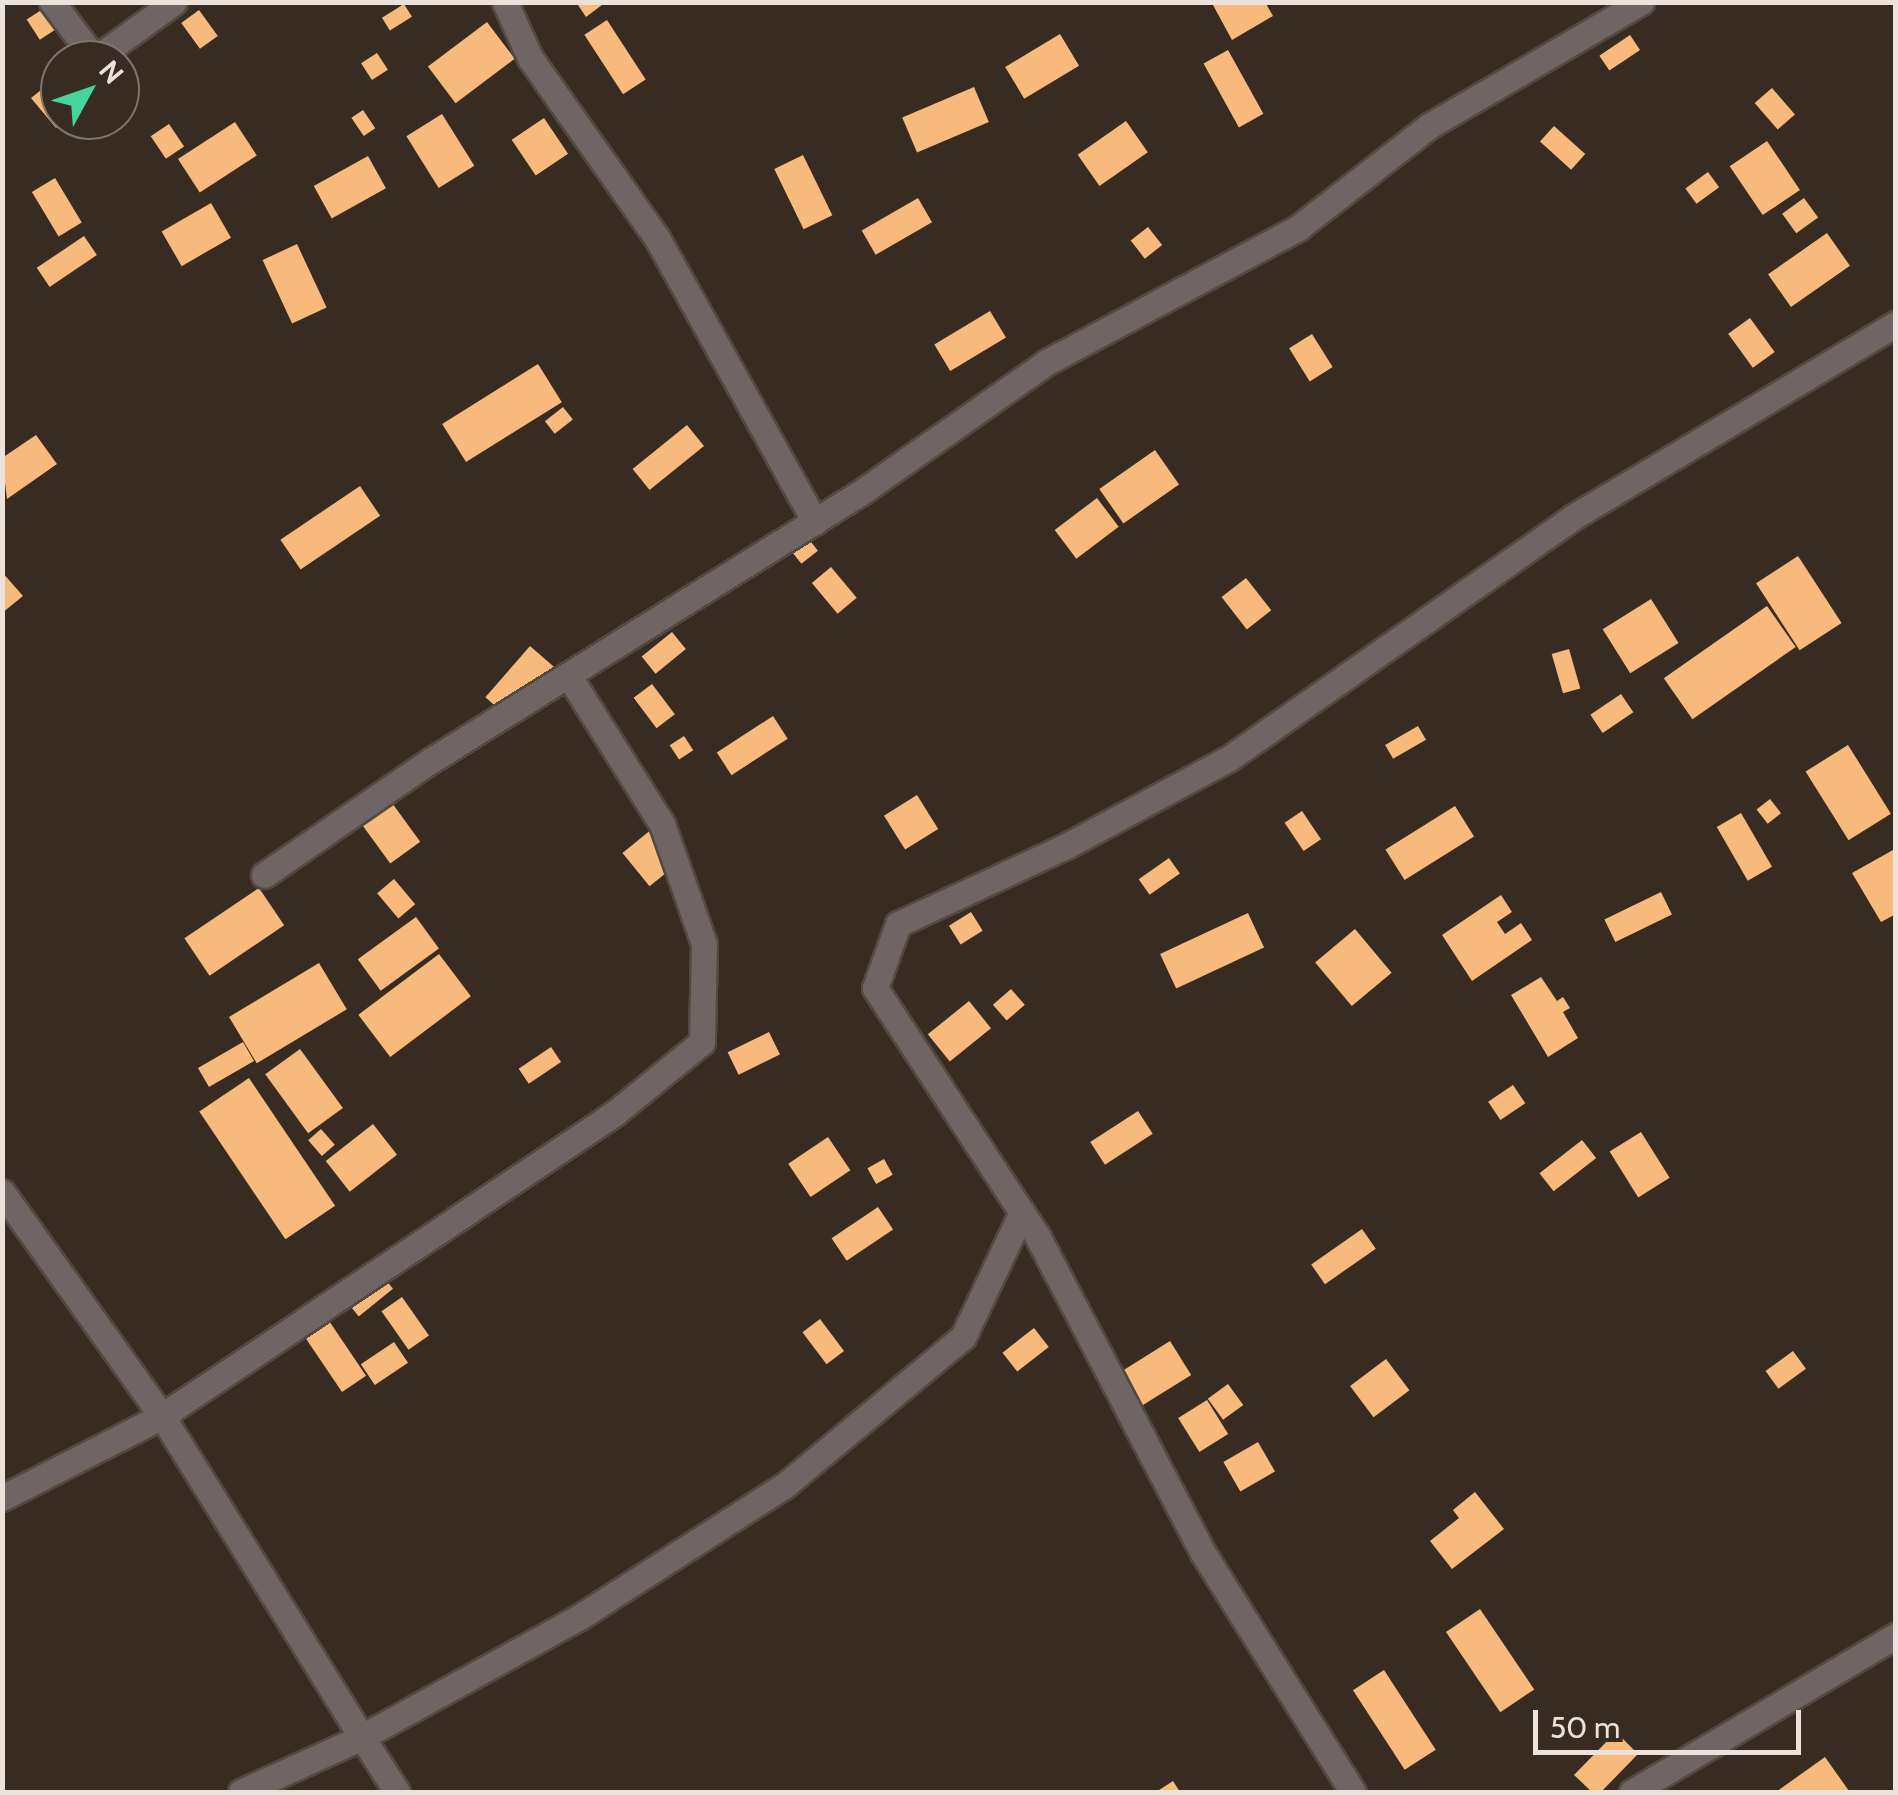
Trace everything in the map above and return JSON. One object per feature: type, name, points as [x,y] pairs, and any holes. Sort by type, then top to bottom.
[{"type":"street","points":[[52,2],[96,59],[174,2]]},
{"type":"street","points":[[506,2],[530,58],[657,238],[815,522]]},
{"type":"street","points":[[264,875],[430,761],[570,678],[815,522],[1047,362],[1298,228],[1429,126],[1641,2]]},
{"type":"street","points":[[1353,1792],[1203,1552],[1022,1212],[875,988],[898,924],[1068,845],[1228,759],[1573,517],[1896,324]]},
{"type":"street","points":[[2,1498],[162,1416],[614,1114],[702,1042],[704,944],[662,824],[570,678]]},
{"type":"street","points":[[2,1192],[162,1416],[397,1792]]},
{"type":"street","points":[[241,1792],[362,1737],[578,1618],[784,1486],[964,1338],[1022,1212]]},
{"type":"street","points":[[1632,1792],[1896,1634]]},
{"type":"building","points":[[576,2],[606,2],[586,17]]},
{"type":"building","points":[[1265,2],[1273,16],[1232,40],[1213,5]]},
{"type":"building","points":[[404,4],[412,17],[390,30],[382,18]]},
{"type":"building","points":[[46,7],[59,27],[40,40],[27,20]]},
{"type":"building","points":[[199,10],[218,36],[200,49],[181,23]]},
{"type":"building","points":[[607,20],[646,80],[623,94],[584,35]]},
{"type":"building","points":[[487,22],[515,59],[456,103],[428,67]]},
{"type":"building","points":[[1060,34],[1079,66],[1024,99],[1005,67]]},
{"type":"building","points":[[1630,35],[1640,50],[1609,71],[1599,56]]},
{"type":"building","points":[[1228,50],[1263,114],[1239,127],[1204,64]]},
{"type":"building","points":[[377,53],[388,70],[372,80],[361,63]]},
{"type":"building","points":[[974,87],[989,122],[917,152],[902,117]]},
{"type":"building","points":[[1772,88],[1795,114],[1778,130],[1755,103]]},
{"type":"building","points":[[40,91],[40,109],[31,98]]},
{"type":"building","points":[[363,110],[375,128],[364,136],[351,118]]},
{"type":"building","points":[[442,114],[474,166],[439,188],[406,136]]},
{"type":"building","points":[[544,118],[568,154],[536,175],[512,140]]},
{"type":"building","points":[[1126,121],[1148,152],[1099,186],[1078,155]]},
{"type":"building","points":[[235,122],[257,156],[200,193],[178,159]]},
{"type":"building","points":[[169,124],[184,146],[166,159],[151,136]]},
{"type":"building","points":[[1554,126],[1585,154],[1571,170],[1540,142]]},
{"type":"building","points":[[1767,141],[1800,190],[1763,215],[1730,166]]},
{"type":"building","points":[[803,155],[832,215],[804,229],[774,169]]},
{"type":"building","points":[[368,156],[386,188],[332,218],[314,186]]},
{"type":"building","points":[[1708,172],[1719,187],[1697,204],[1685,188]]},
{"type":"building","points":[[55,178],[82,223],[59,236],[32,192]]},
{"type":"building","points":[[918,198],[932,222],[876,255],[862,230]]},
{"type":"building","points":[[1804,198],[1818,217],[1796,233],[1782,214]]},
{"type":"building","points":[[211,203],[231,238],[182,266],[162,231]]},
{"type":"building","points":[[1148,227],[1162,245],[1145,259],[1131,241]]},
{"type":"building","points":[[1827,233],[1850,266],[1791,307],[1768,274]]},
{"type":"building","points":[[84,236],[97,255],[50,287],[37,268]]},
{"type":"building","points":[[297,244],[327,307],[292,324],[263,260]]},
{"type":"building","points":[[990,311],[1006,338],[950,371],[934,344]]},
{"type":"building","points":[[1750,318],[1775,352],[1753,368],[1728,334]]},
{"type":"building","points":[[1312,334],[1333,367],[1310,381],[1289,348]]},
{"type":"building","points":[[538,364],[562,402],[466,462],[442,424]]},
{"type":"building","points":[[563,407],[573,420],[555,434],[545,421]]},
{"type":"building","points":[[687,425],[704,446],[650,490],[633,469]]},
{"type":"building","points":[[36,435],[57,464],[7,499],[2,458]]},
{"type":"building","points":[[1155,450],[1179,484],[1123,523],[1099,489]]},
{"type":"building","points":[[360,486],[380,516],[301,570],[280,540]]},
{"type":"building","points":[[1097,498],[1119,527],[1076,559],[1055,530]]},
{"type":"building","points":[[797,524],[818,551],[801,564],[780,537]]},
{"type":"building","points":[[1798,556],[1842,623],[1800,650],[1756,583]]},
{"type":"building","points":[[831,567],[857,598],[838,614],[812,583]]},
{"type":"building","points":[[2,572],[23,596],[2,613]]},
{"type":"building","points":[[1246,578],[1271,610],[1247,629],[1222,597]]},
{"type":"building","points":[[1651,599],[1679,643],[1630,673],[1603,629]]},
{"type":"building","points":[[1767,606],[1796,647],[1692,719],[1664,678]]},
{"type":"building","points":[[672,632],[686,649],[656,674],[642,657]]},
{"type":"building","points":[[530,646],[560,672],[516,724],[485,697]]},
{"type":"building","points":[[1569,649],[1580,688],[1563,693],[1552,654]]},
{"type":"building","points":[[652,684],[675,714],[657,728],[634,698]]},
{"type":"building","points":[[1621,694],[1633,712],[1603,733],[1590,715]]},
{"type":"building","points":[[773,716],[788,739],[732,775],[717,752]]},
{"type":"building","points":[[1418,726],[1426,740],[1393,759],[1385,745]]},
{"type":"building","points":[[684,736],[693,750],[679,760],[670,745]]},
{"type":"building","points":[[1848,745],[1891,814],[1849,840],[1806,771]]},
{"type":"building","points":[[917,795],[938,829],[905,850],[884,816]]},
{"type":"building","points":[[1770,799],[1781,813],[1768,824],[1757,809]]},
{"type":"building","points":[[392,803],[420,842],[390,864],[362,825]]},
{"type":"building","points":[[1455,806],[1474,837],[1405,880],[1385,849]]},
{"type":"building","points":[[1302,811],[1321,839],[1304,851],[1285,823]]},
{"type":"building","points":[[1741,813],[1772,867],[1748,881],[1717,827]]},
{"type":"building","points":[[652,829],[679,862],[650,886],[622,853]]},
{"type":"building","points":[[1893,850],[1896,914],[1881,922],[1852,873]]},
{"type":"building","points":[[1169,858],[1180,874],[1150,895],[1139,879]]},
{"type":"building","points":[[394,879],[415,904],[398,918],[377,893]]},
{"type":"building","points":[[259,888],[284,925],[210,976],[184,938]]},
{"type":"building","points":[[1661,892],[1672,914],[1615,942],[1604,920]]},
{"type":"building","points":[[1501,895],[1512,912],[1497,922],[1505,934],[1521,923],[1532,940],[1472,981],[1442,935]]},
{"type":"building","points":[[971,912],[983,931],[961,944],[949,926]]},
{"type":"building","points":[[1248,913],[1264,947],[1176,988],[1160,954]]},
{"type":"building","points":[[416,917],[439,949],[381,991],[358,959]]},
{"type":"building","points":[[1355,929],[1392,973],[1352,1006],[1315,962]]},
{"type":"building","points":[[439,954],[471,996],[390,1057],[358,1015]]},
{"type":"building","points":[[319,963],[347,1009],[257,1063],[229,1017]]},
{"type":"building","points":[[1541,977],[1557,1001],[1563,997],[1570,1008],[1563,1012],[1578,1038],[1548,1057],[1511,995]]},
{"type":"building","points":[[1011,989],[1025,1005],[1007,1021],[993,1005]]},
{"type":"building","points":[[969,1001],[991,1028],[950,1062],[928,1034]]},
{"type":"building","points":[[769,1032],[780,1054],[739,1075],[728,1052]]},
{"type":"building","points":[[243,1042],[254,1061],[209,1087],[198,1068]]},
{"type":"building","points":[[551,1047],[561,1062],[529,1084],[519,1069]]},
{"type":"building","points":[[300,1049],[343,1108],[308,1133],[265,1074]]},
{"type":"building","points":[[249,1078],[335,1206],[285,1239],[199,1112]]},
{"type":"building","points":[[1513,1085],[1525,1103],[1500,1120],[1488,1102]]},
{"type":"building","points":[[1138,1111],[1153,1134],[1105,1165],[1090,1142]]},
{"type":"building","points":[[373,1124],[397,1155],[350,1192],[326,1161]]},
{"type":"building","points":[[321,1129],[335,1145],[322,1156],[308,1140]]},
{"type":"building","points":[[1641,1132],[1670,1178],[1638,1197],[1610,1152]]},
{"type":"building","points":[[828,1137],[850,1170],[811,1197],[788,1164]]},
{"type":"building","points":[[1582,1140],[1596,1158],[1554,1191],[1539,1173]]},
{"type":"building","points":[[884,1159],[893,1175],[876,1184],[867,1168]]},
{"type":"building","points":[[878,1207],[893,1229],[847,1261],[832,1238]]},
{"type":"building","points":[[1362,1229],[1376,1249],[1325,1284],[1311,1265]]},
{"type":"building","points":[[381,1274],[393,1289],[359,1316],[347,1302]]},
{"type":"building","points":[[402,1297],[429,1336],[408,1350],[382,1311]]},
{"type":"building","points":[[323,1312],[366,1376],[342,1392],[299,1328]]},
{"type":"building","points":[[820,1319],[844,1351],[827,1364],[802,1332]]},
{"type":"building","points":[[1034,1328],[1049,1347],[1017,1372],[1002,1353]]},
{"type":"building","points":[[1170,1341],[1191,1375],[1138,1408],[1117,1374]]},
{"type":"building","points":[[394,1342],[408,1363],[375,1385],[361,1364]]},
{"type":"building","points":[[1793,1351],[1806,1369],[1778,1389],[1765,1371]]},
{"type":"building","points":[[1386,1359],[1409,1390],[1374,1417],[1350,1386]]},
{"type":"building","points":[[1228,1384],[1243,1405],[1223,1420],[1208,1399]]},
{"type":"building","points":[[1207,1400],[1228,1434],[1199,1452],[1178,1418]]},
{"type":"building","points":[[1258,1442],[1275,1471],[1240,1491],[1223,1462]]},
{"type":"building","points":[[1475,1492],[1504,1529],[1452,1569],[1430,1541],[1459,1518],[1453,1510]]},
{"type":"building","points":[[1480,1609],[1534,1689],[1500,1712],[1446,1632]]},
{"type":"building","points":[[1384,1670],[1436,1750],[1405,1770],[1353,1690]]},
{"type":"building","points":[[1616,1732],[1638,1754],[1601,1792],[1592,1792],[1574,1775]]},
{"type":"building","points":[[1825,1757],[1849,1791],[1776,1792]]},
{"type":"building","points":[[1173,1781],[1180,1792],[1156,1792]]}]
